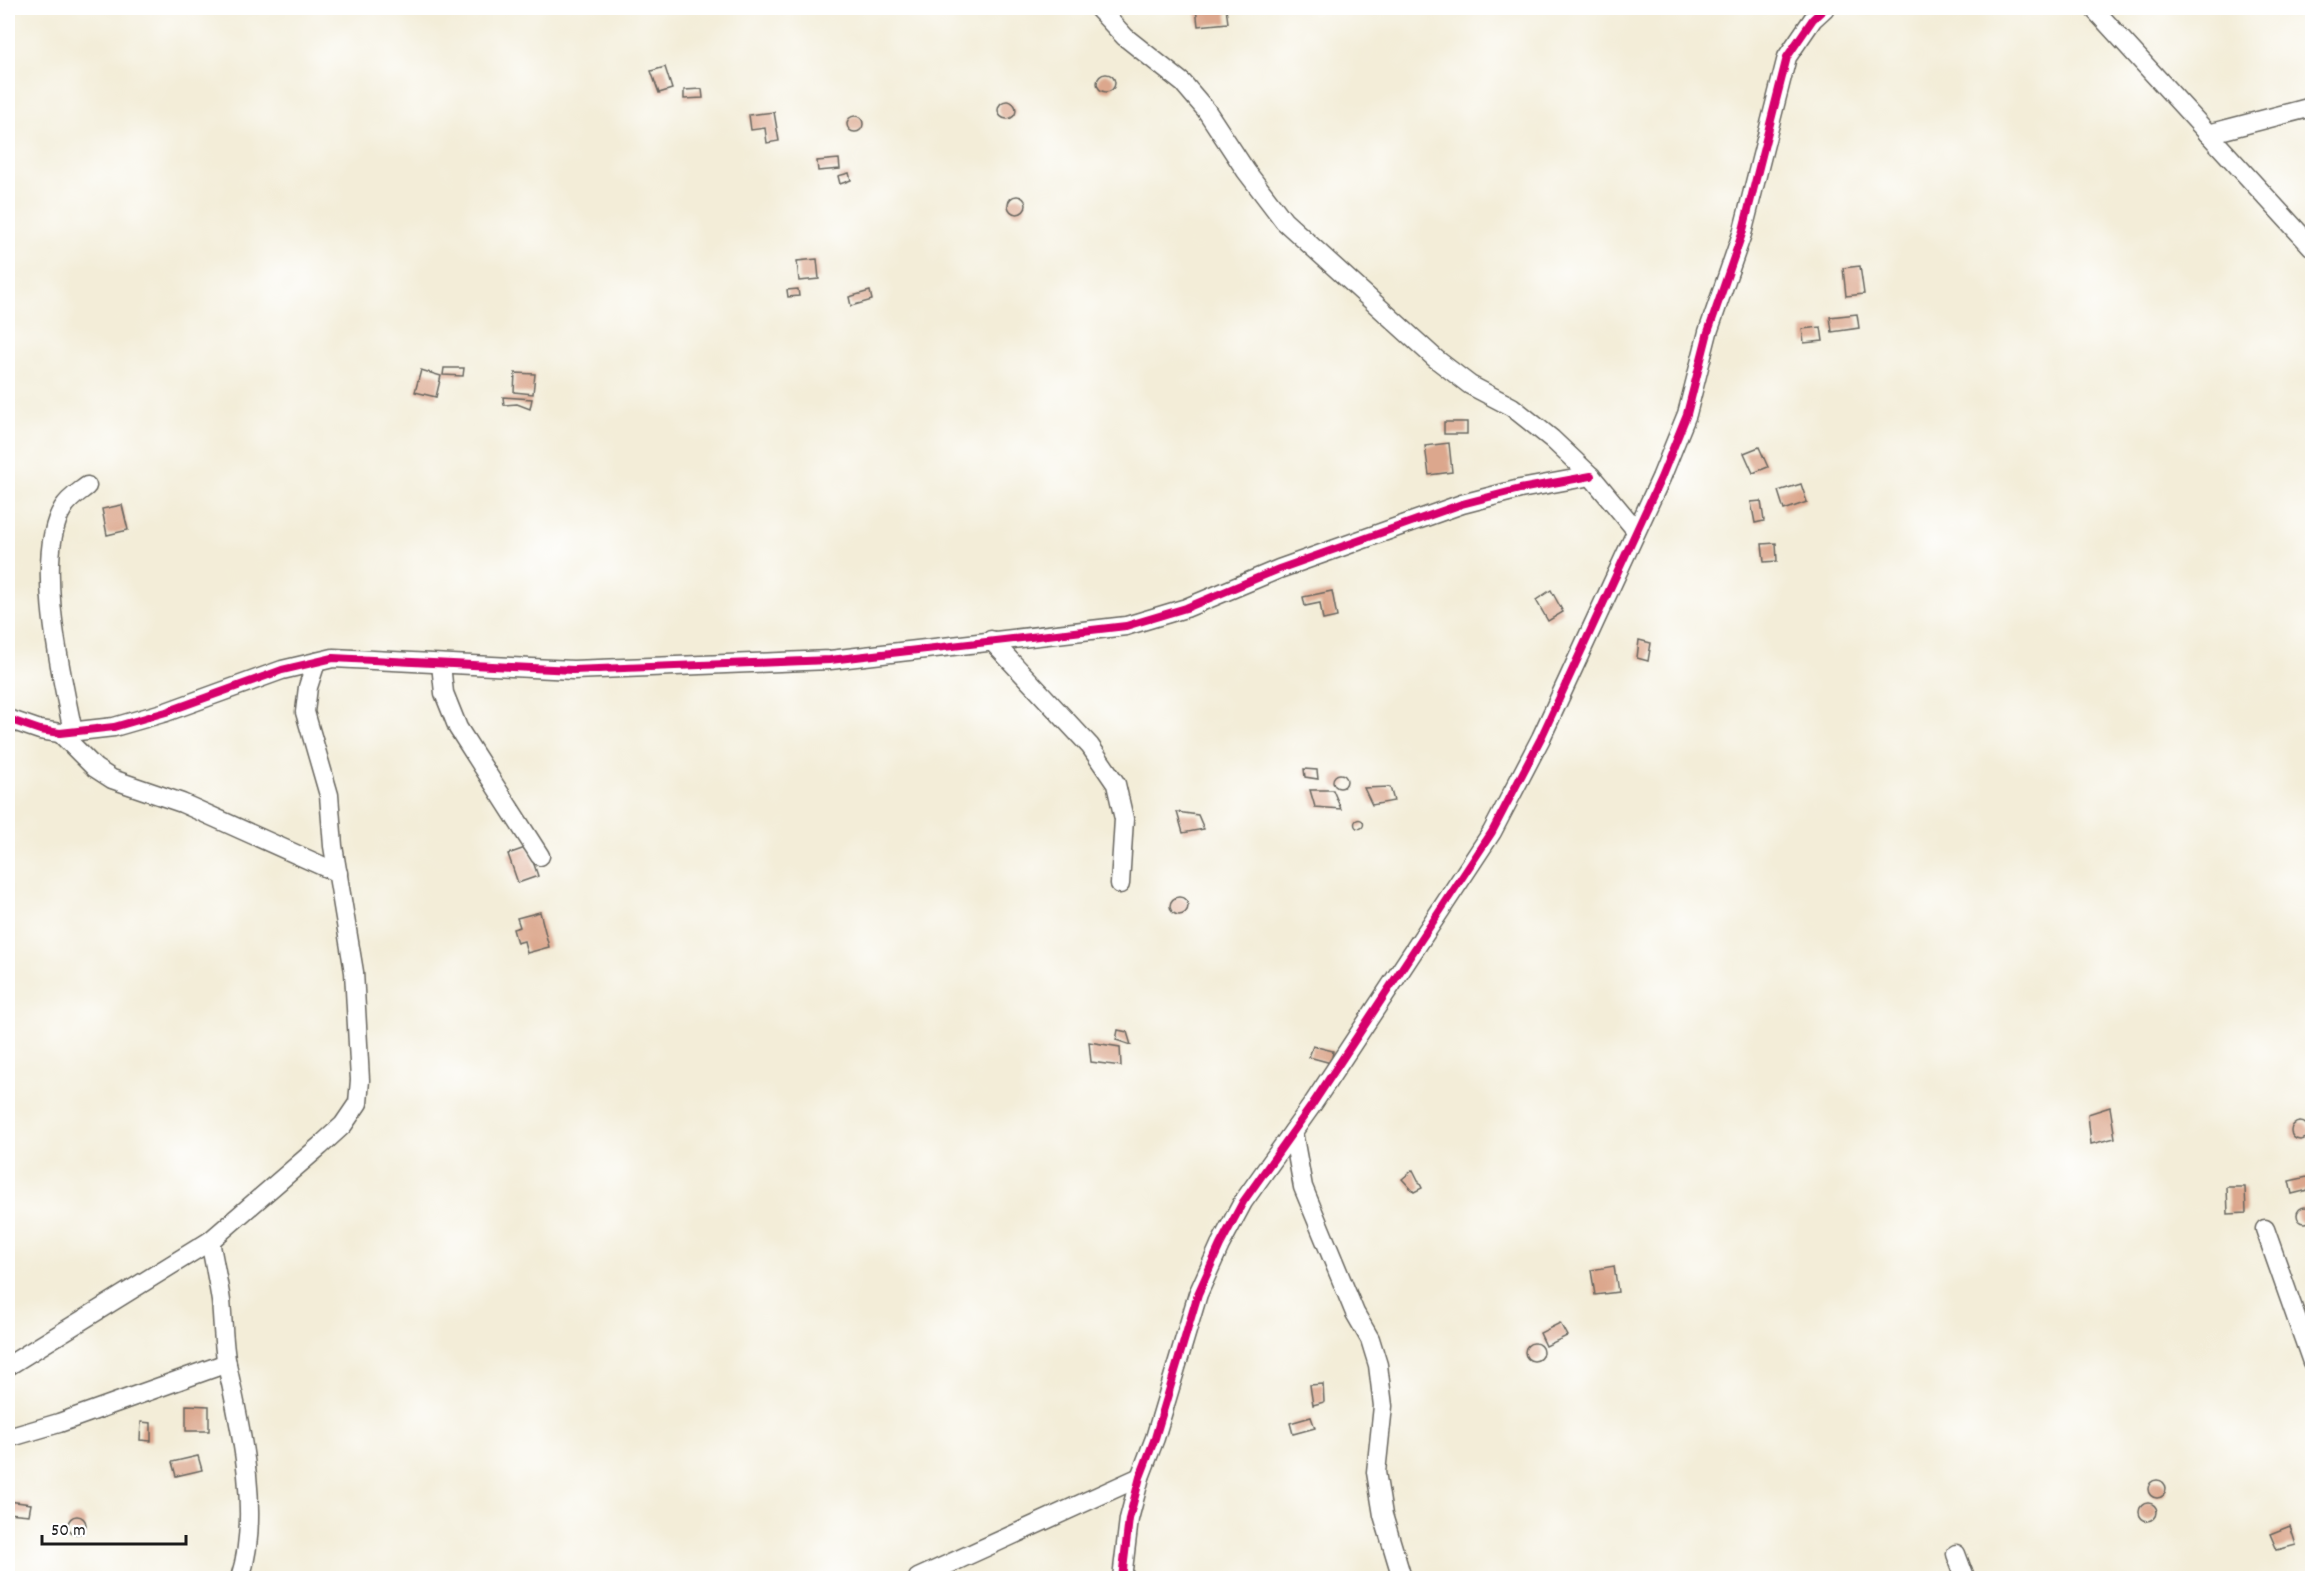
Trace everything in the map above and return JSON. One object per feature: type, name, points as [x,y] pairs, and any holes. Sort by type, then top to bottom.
[{"type":"street","points":[[1098,8],[1125,37],[1183,83],[1206,110],[1246,171],[1284,220],[1323,258],[1436,359],[1470,385],[1512,407],[1552,439],[1591,476],[1635,529]]},
{"type":"street","points":[[1122,1578],[1129,1519],[1140,1477],[1155,1438],[1182,1342],[1207,1274],[1243,1202],[1293,1132],[1492,832],[1541,738],[1635,529],[1661,478],[1687,414],[1708,332],[1742,234],[1786,57],[1813,19],[1825,8]]},
{"type":"street","points":[[2093,8],[2313,248]]},
{"type":"street","points":[[2208,134],[2313,107]]},
{"type":"street","points":[[8,719],[40,730],[66,732],[114,727],[166,712],[282,670],[316,662],[356,658],[573,670],[830,660],[1126,626],[1158,618],[1279,569],[1462,504],[1520,489],[1591,476]]},
{"type":"street","points":[[87,486],[72,496],[62,509],[55,528],[51,560],[50,596],[66,732],[94,768],[112,779],[182,803],[338,873]]},
{"type":"street","points":[[991,640],[1089,746],[1116,784],[1124,819],[1120,884]]},
{"type":"street","points":[[8,1366],[210,1241],[343,1125],[358,1103],[360,1080],[354,972],[338,873],[329,795],[305,712],[308,687],[316,662]]},
{"type":"street","points":[[441,664],[444,693],[458,728],[540,856]]},
{"type":"street","points":[[1293,1132],[1303,1187],[1351,1302],[1370,1339],[1378,1365],[1383,1406],[1376,1472],[1383,1515],[1402,1578]]},
{"type":"street","points":[[2265,1228],[2313,1362]]},
{"type":"street","points":[[210,1241],[220,1298],[227,1363],[239,1412],[249,1529],[246,1560],[240,1578]]},
{"type":"street","points":[[8,1438],[80,1416],[227,1363]]},
{"type":"street","points":[[918,1578],[1140,1477]]},
{"type":"street","points":[[1956,1554],[1965,1578]]},
{"type":"building","points":[[1196,8],[1226,8],[1228,23],[1198,26]]},
{"type":"building","points":[[665,67],[672,89],[659,93],[651,71]]},
{"type":"building","points":[[1106,74],[1112,77],[1115,83],[1112,89],[1106,92],[1100,89],[1097,83],[1100,77]]},
{"type":"building","points":[[702,89],[703,98],[684,99],[684,90]]},
{"type":"building","points":[[1007,101],[1013,104],[1016,110],[1013,116],[1007,119],[1001,116],[998,110],[1001,104]]},
{"type":"building","points":[[774,112],[779,141],[767,143],[765,128],[751,130],[749,115]]},
{"type":"building","points":[[855,116],[861,118],[863,124],[861,130],[855,132],[849,130],[847,124],[849,118]]},
{"type":"building","points":[[839,159],[840,169],[818,171],[817,161]]},
{"type":"building","points":[[849,173],[851,180],[840,184],[838,176]]},
{"type":"building","points":[[1017,196],[1023,199],[1026,205],[1023,211],[1017,214],[1011,211],[1008,205],[1011,199]]},
{"type":"building","points":[[817,259],[819,279],[799,281],[797,261]]},
{"type":"building","points":[[1860,266],[1864,294],[1846,296],[1843,268]]},
{"type":"building","points":[[798,289],[799,296],[788,297],[787,290]]},
{"type":"building","points":[[870,291],[872,300],[851,306],[849,297]]},
{"type":"building","points":[[1857,314],[1859,328],[1832,332],[1830,317]]},
{"type":"building","points":[[1821,327],[1823,341],[1804,343],[1802,329]]},
{"type":"building","points":[[444,368],[464,368],[463,376],[443,375]]},
{"type":"building","points":[[421,370],[441,376],[436,397],[415,392]]},
{"type":"building","points":[[515,373],[535,374],[533,394],[514,392]]},
{"type":"building","points":[[503,397],[532,399],[530,409],[517,404],[504,405]]},
{"type":"building","points":[[1444,422],[1467,422],[1467,434],[1444,434]]},
{"type":"building","points":[[1449,443],[1452,472],[1429,475],[1425,446]]},
{"type":"building","points":[[1759,447],[1768,467],[1753,473],[1744,453]]},
{"type":"building","points":[[1801,484],[1807,502],[1784,510],[1778,491]]},
{"type":"building","points":[[1761,501],[1764,521],[1755,523],[1751,502]]},
{"type":"building","points":[[122,505],[128,530],[107,535],[102,509]]},
{"type":"building","points":[[1776,543],[1777,561],[1764,562],[1762,544]]},
{"type":"building","points":[[1551,590],[1563,612],[1548,621],[1536,600]]},
{"type":"building","points":[[1332,591],[1337,617],[1323,620],[1320,603],[1305,606],[1303,597]]},
{"type":"building","points":[[1639,640],[1651,643],[1648,661],[1637,658]]},
{"type":"building","points":[[1304,769],[1317,770],[1318,779],[1305,777]]},
{"type":"building","points":[[1337,774],[1343,774],[1347,781],[1343,788],[1337,788],[1333,784],[1333,778]]},
{"type":"building","points":[[1390,787],[1394,801],[1372,805],[1364,788]]},
{"type":"building","points":[[1310,790],[1333,790],[1341,809],[1315,807]]},
{"type":"building","points":[[1177,812],[1198,815],[1204,829],[1183,833]]},
{"type":"building","points":[[1359,819],[1364,824],[1359,829],[1354,824]]},
{"type":"building","points":[[528,847],[538,876],[518,883],[508,854]]},
{"type":"building","points":[[1179,897],[1185,900],[1188,906],[1185,912],[1179,915],[1173,912],[1170,906],[1173,900]]},
{"type":"building","points":[[540,912],[549,947],[527,953],[524,941],[517,943],[513,929],[520,927],[517,918]]},
{"type":"building","points":[[1118,1030],[1127,1032],[1131,1045],[1116,1040]]},
{"type":"building","points":[[1089,1042],[1120,1047],[1121,1066],[1091,1062]]},
{"type":"building","points":[[1313,1046],[1333,1051],[1331,1063],[1309,1057]]},
{"type":"building","points":[[2110,1107],[2115,1138],[2091,1144],[2088,1114]]},
{"type":"building","points":[[2300,1122],[2306,1125],[2309,1131],[2306,1137],[2300,1140],[2294,1137],[2291,1131],[2294,1125]]},
{"type":"building","points":[[1413,1170],[1422,1188],[1414,1192],[1402,1179]]},
{"type":"building","points":[[2312,1176],[2312,1189],[2292,1194],[2289,1181]]},
{"type":"building","points":[[2227,1187],[2245,1187],[2246,1213],[2228,1214]]},
{"type":"building","points":[[2302,1207],[2308,1207],[2313,1215],[2311,1221],[2302,1223],[2297,1218],[2297,1212]]},
{"type":"building","points":[[1614,1266],[1618,1292],[1595,1295],[1591,1270]]},
{"type":"building","points":[[1560,1323],[1567,1336],[1546,1346],[1540,1333]]},
{"type":"building","points":[[1534,1343],[1540,1346],[1543,1352],[1540,1358],[1534,1361],[1528,1358],[1525,1352],[1528,1346]]},
{"type":"building","points":[[1323,1384],[1324,1402],[1313,1405],[1310,1385]]},
{"type":"building","points":[[186,1405],[209,1406],[209,1431],[186,1431]]},
{"type":"building","points":[[1311,1417],[1315,1428],[1293,1434],[1290,1423]]},
{"type":"building","points":[[141,1422],[151,1423],[151,1441],[140,1440]]},
{"type":"building","points":[[198,1456],[202,1470],[176,1476],[172,1462]]},
{"type":"building","points":[[2157,1480],[2163,1483],[2166,1489],[2163,1495],[2157,1498],[2151,1495],[2148,1489],[2151,1483]]},
{"type":"building","points":[[8,1501],[31,1504],[29,1515],[8,1513]]},
{"type":"building","points":[[2148,1503],[2154,1506],[2157,1512],[2154,1518],[2148,1521],[2142,1518],[2139,1512],[2142,1506]]},
{"type":"building","points":[[77,1516],[83,1519],[86,1525],[83,1531],[77,1534],[71,1531],[68,1525],[71,1519]]},
{"type":"building","points":[[2290,1526],[2296,1545],[2277,1550],[2270,1534]]},
{"type":"cycle path","points":[[1122,1578],[1129,1519],[1140,1477],[1155,1438],[1198,1294],[1243,1202],[1312,1105],[1492,832],[1541,738],[1661,478],[1687,414],[1708,332],[1742,234],[1787,57],[1813,19],[1825,8]]},
{"type":"cycle path","points":[[8,719],[40,730],[60,733],[114,727],[166,712],[282,670],[333,658],[573,670],[830,660],[1126,626],[1186,608],[1279,569],[1462,504],[1520,489],[1591,476]]}]
